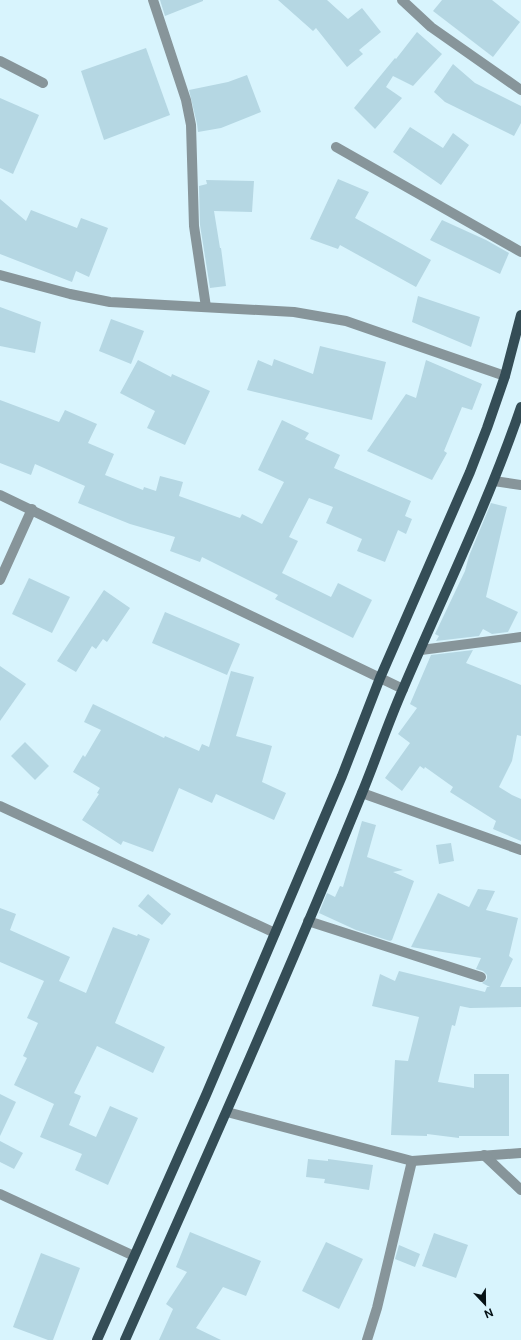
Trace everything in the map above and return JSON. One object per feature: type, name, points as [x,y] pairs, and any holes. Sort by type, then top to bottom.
[{"type":"main road","points":[[97,1340],[206,1095],[342,776],[380,678],[470,472],[505,376],[521,315]]},
{"type":"main road","points":[[125,1340],[227,1112],[362,793],[403,689],[494,481],[521,407]]},
{"type":"street","points":[[153,0],[188,106],[191,125],[194,226],[206,307]]},
{"type":"street","points":[[402,0],[431,27],[521,90]]},
{"type":"street","points":[[0,61],[43,83]]},
{"type":"street","points":[[336,147],[521,252]]},
{"type":"street","points":[[0,275],[70,294],[110,302],[294,312],[346,321],[505,376]]},
{"type":"street","points":[[494,481],[521,485]]},
{"type":"street","points":[[0,495],[32,509],[403,689]]},
{"type":"street","points":[[0,580],[32,509]]},
{"type":"street","points":[[421,650],[521,637]]},
{"type":"street","points":[[362,793],[521,850]]},
{"type":"street","points":[[0,806],[275,933]]},
{"type":"street","points":[[308,921],[481,977]]},
{"type":"street","points":[[227,1112],[412,1161],[521,1153]]},
{"type":"street","points":[[484,1155],[521,1190]]},
{"type":"street","points":[[367,1340],[377,1308],[412,1161]]},
{"type":"street","points":[[0,1194],[134,1256]]},
{"type":"building","points":[[160,0],[203,0],[203,1],[165,16]]},
{"type":"building","points":[[278,0],[327,0],[348,19],[362,8],[381,32],[359,50],[363,54],[347,67],[316,28],[313,31]]},
{"type":"building","points":[[442,0],[492,0],[520,22],[493,57],[433,11]]},
{"type":"building","points":[[417,32],[442,54],[413,86],[393,76],[386,87],[402,98],[375,129],[354,108]]},
{"type":"building","points":[[146,48],[170,115],[104,140],[81,71]]},
{"type":"building","points":[[453,64],[475,83],[521,106],[521,123],[514,136],[445,102],[434,92]]},
{"type":"building","points":[[247,75],[261,112],[221,128],[198,132],[189,90],[228,82]]},
{"type":"building","points":[[0,98],[39,115],[13,174],[0,168]]},
{"type":"building","points":[[410,127],[443,148],[453,133],[469,145],[441,185],[393,152]]},
{"type":"building","points":[[338,179],[369,192],[355,218],[431,260],[416,287],[340,245],[338,249],[310,239]]},
{"type":"building","points":[[206,180],[254,181],[252,212],[214,211],[226,286],[210,288],[200,225],[199,186],[207,184]]},
{"type":"building","points":[[0,199],[26,221],[31,210],[77,228],[81,218],[108,228],[89,277],[76,271],[72,282],[0,254]]},
{"type":"building","points":[[442,220],[486,240],[509,253],[500,274],[430,240]]},
{"type":"building","points":[[418,296],[480,317],[471,347],[412,322]]},
{"type":"building","points":[[0,307],[41,322],[35,353],[0,346]]},
{"type":"building","points":[[111,319],[144,331],[131,364],[99,351]]},
{"type":"building","points":[[320,346],[386,362],[372,420],[247,390],[258,360],[272,366],[274,359],[313,374]]},
{"type":"building","points":[[138,360],[171,377],[172,374],[210,391],[185,445],[147,428],[155,411],[120,393]]},
{"type":"building","points":[[426,360],[482,384],[472,410],[462,407],[444,451],[447,453],[432,480],[367,451],[406,394],[416,398]]},
{"type":"building","points":[[0,400],[59,422],[65,410],[97,424],[88,443],[114,454],[105,475],[143,490],[144,487],[156,491],[160,476],[183,482],[179,496],[240,518],[242,514],[262,524],[284,482],[258,470],[282,420],[309,433],[305,439],[340,455],[334,468],[411,501],[405,516],[412,519],[406,534],[398,530],[385,562],[357,551],[362,539],[326,523],[333,507],[309,498],[289,537],[298,541],[282,573],[331,597],[338,583],[372,600],[353,638],[275,599],[278,595],[202,557],[200,562],[170,551],[175,537],[130,524],[78,503],[85,486],[35,464],[31,475],[0,463]]},
{"type":"building","points":[[491,503],[507,507],[486,597],[518,612],[508,632],[492,634],[483,629],[479,636],[436,641],[439,636],[435,634],[465,571],[469,556]]},
{"type":"building","points":[[29,578],[70,597],[52,633],[12,614]]},
{"type":"building","points":[[104,590],[130,608],[107,642],[103,639],[96,649],[92,646],[76,672],[57,661]]},
{"type":"building","points":[[165,612],[240,644],[227,675],[152,643]]},
{"type":"building","points":[[473,650],[466,663],[521,685],[521,736],[517,735],[512,761],[499,787],[521,799],[521,841],[493,829],[496,821],[450,792],[453,787],[425,767],[424,769],[420,766],[402,791],[385,778],[410,743],[398,734],[417,708],[410,704],[431,655]]},
{"type":"building","points":[[0,666],[26,684],[0,721]]},
{"type":"building","points":[[231,671],[254,677],[236,736],[272,746],[262,782],[286,793],[274,820],[216,794],[212,803],[179,788],[153,852],[123,841],[121,845],[82,820],[99,794],[97,793],[100,788],[73,772],[83,755],[85,757],[101,730],[84,722],[93,704],[164,738],[165,736],[199,751],[202,744],[209,747]]},
{"type":"building","points":[[25,742],[49,766],[35,780],[11,756]]},
{"type":"building","points":[[362,821],[376,825],[367,857],[403,870],[393,872],[414,881],[392,940],[390,941],[356,930],[319,913],[327,893],[335,897],[340,886],[343,887]]},
{"type":"building","points":[[451,843],[454,861],[439,864],[436,845]]},
{"type":"building","points":[[478,889],[495,891],[486,910],[518,918],[509,956],[513,959],[500,987],[521,987],[521,1007],[470,1008],[460,1006],[455,1026],[452,1025],[438,1082],[474,1088],[474,1074],[509,1074],[509,1136],[459,1136],[459,1138],[427,1134],[427,1136],[391,1135],[395,1060],[408,1061],[419,1017],[372,1006],[380,974],[395,981],[399,971],[485,992],[487,987],[490,987],[482,983],[487,979],[487,975],[483,971],[476,969],[481,958],[411,947],[438,893],[469,907]]},
{"type":"building","points":[[148,894],[171,914],[162,925],[138,906]]},
{"type":"building","points":[[0,908],[16,914],[10,930],[70,957],[59,981],[86,993],[113,927],[150,939],[115,1023],[165,1047],[153,1073],[97,1046],[74,1093],[81,1096],[69,1125],[96,1137],[110,1106],[138,1118],[108,1185],[75,1170],[82,1154],[40,1137],[54,1104],[14,1085],[27,1058],[23,1056],[38,1023],[27,1018],[44,981],[0,962]]},
{"type":"building","points":[[0,1094],[16,1102],[0,1136]]},
{"type":"building","points":[[0,1141],[23,1153],[14,1169],[0,1162]]},
{"type":"building","points":[[308,1159],[328,1161],[328,1159],[373,1165],[369,1190],[324,1183],[325,1179],[306,1177]]},
{"type":"building","points":[[190,1232],[261,1261],[246,1296],[223,1287],[196,1328],[221,1340],[159,1340],[173,1309],[166,1304],[187,1272],[176,1267]]},
{"type":"building","points":[[434,1233],[468,1245],[456,1278],[422,1266]]},
{"type":"building","points":[[326,1242],[363,1259],[339,1309],[302,1291]]},
{"type":"building","points":[[399,1245],[420,1254],[415,1267],[395,1259]]},
{"type":"building","points":[[41,1253],[80,1268],[53,1340],[48,1340],[13,1327]]}]
